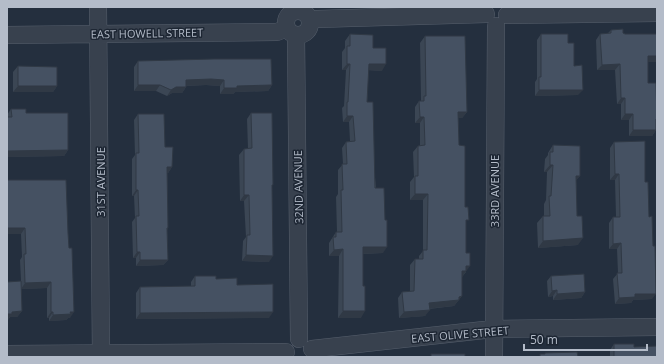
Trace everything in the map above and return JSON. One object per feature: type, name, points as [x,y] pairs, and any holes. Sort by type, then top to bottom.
[{"type":"street","name":"31ST AVENUE","points":[[98,7],[101,355]]},
{"type":"street","points":[[292,31],[286,24],[288,17],[294,12],[302,13],[317,19],[496,14],[657,13]]},
{"type":"street","name":"33RD AVENUE","points":[[494,357],[496,14]]},
{"type":"street","name":"EAST HOWELL STREET","points":[[7,34],[292,31]]},
{"type":"street","name":"32ND AVENUE","points":[[292,31],[299,339]]},
{"type":"street","name":"EAST OLIVE STREET","points":[[312,353],[493,329],[657,327]]},
{"type":"street","points":[[7,354],[287,354],[289,343],[299,339],[308,342],[312,353]]},
{"type":"building","points":[[623,29],[623,33],[625,34],[657,34],[657,56],[648,56],[648,83],[656,83],[656,130],[633,130],[633,114],[625,114],[625,98],[621,98],[620,64],[602,65],[600,34],[611,33],[611,30]]},
{"type":"building","points":[[350,34],[373,35],[373,48],[386,48],[386,64],[369,64],[367,102],[373,102],[375,188],[384,188],[385,220],[387,220],[387,247],[363,247],[363,286],[365,286],[365,311],[343,311],[343,249],[334,250],[333,237],[336,237],[336,232],[342,232],[342,164],[347,164],[346,142],[355,141],[353,116],[347,116],[350,64],[347,64],[347,46],[350,46]]},
{"type":"building","points":[[541,34],[568,34],[568,43],[574,43],[574,66],[582,65],[583,90],[539,90],[539,77],[541,77]]},
{"type":"building","points":[[425,36],[465,36],[467,112],[458,112],[459,145],[465,146],[465,207],[468,207],[469,220],[466,220],[466,253],[470,253],[470,266],[466,266],[466,271],[462,271],[462,296],[459,297],[459,300],[429,303],[430,310],[404,312],[402,292],[414,291],[415,259],[423,259],[423,250],[427,250],[428,194],[415,194],[415,176],[418,176],[418,146],[425,145],[424,117],[420,117],[419,101],[424,101],[424,96],[426,96]]},
{"type":"building","points":[[271,59],[272,85],[224,88],[224,80],[211,79],[186,80],[186,87],[176,87],[171,90],[160,85],[138,85],[138,61]]},
{"type":"building","points":[[18,66],[57,67],[57,86],[18,86]]},
{"type":"building","points":[[11,109],[26,109],[26,113],[68,113],[68,150],[7,151],[7,117],[12,117]]},
{"type":"building","points":[[251,113],[272,113],[273,256],[246,255],[247,235],[250,235],[249,195],[244,195],[244,149],[252,148]]},
{"type":"building","points":[[138,114],[164,114],[165,147],[173,147],[172,167],[167,167],[168,260],[140,260],[140,252],[137,252],[136,216],[139,216],[138,190],[136,190],[136,153],[139,153]]},
{"type":"building","points":[[645,141],[645,182],[648,182],[649,217],[652,216],[653,246],[655,246],[656,294],[635,294],[635,297],[619,298],[617,273],[622,273],[621,243],[613,244],[613,217],[620,217],[619,174],[615,174],[614,142]]},
{"type":"building","points":[[553,145],[580,146],[580,176],[576,176],[577,216],[582,216],[583,238],[543,241],[543,216],[550,216],[549,196],[551,196],[553,165],[550,165],[550,152],[553,152]]},
{"type":"building","points":[[7,180],[66,180],[69,248],[72,248],[74,312],[70,312],[71,314],[53,315],[53,312],[51,312],[51,282],[25,283],[25,228],[7,228]]},
{"type":"building","points":[[584,274],[585,292],[557,294],[557,290],[552,291],[551,276]]},
{"type":"building","points":[[195,276],[216,276],[216,279],[237,278],[237,285],[273,284],[273,312],[140,313],[140,287],[195,286]]},
{"type":"building","points":[[21,281],[22,311],[7,314],[7,282]]},
{"type":"building","points":[[614,344],[634,344],[634,347],[657,346],[657,357],[614,357]]},
{"type":"building","points":[[577,352],[578,357],[540,357],[540,354],[545,353]]},
{"type":"building","points":[[431,354],[465,354],[465,357],[431,357]]}]
